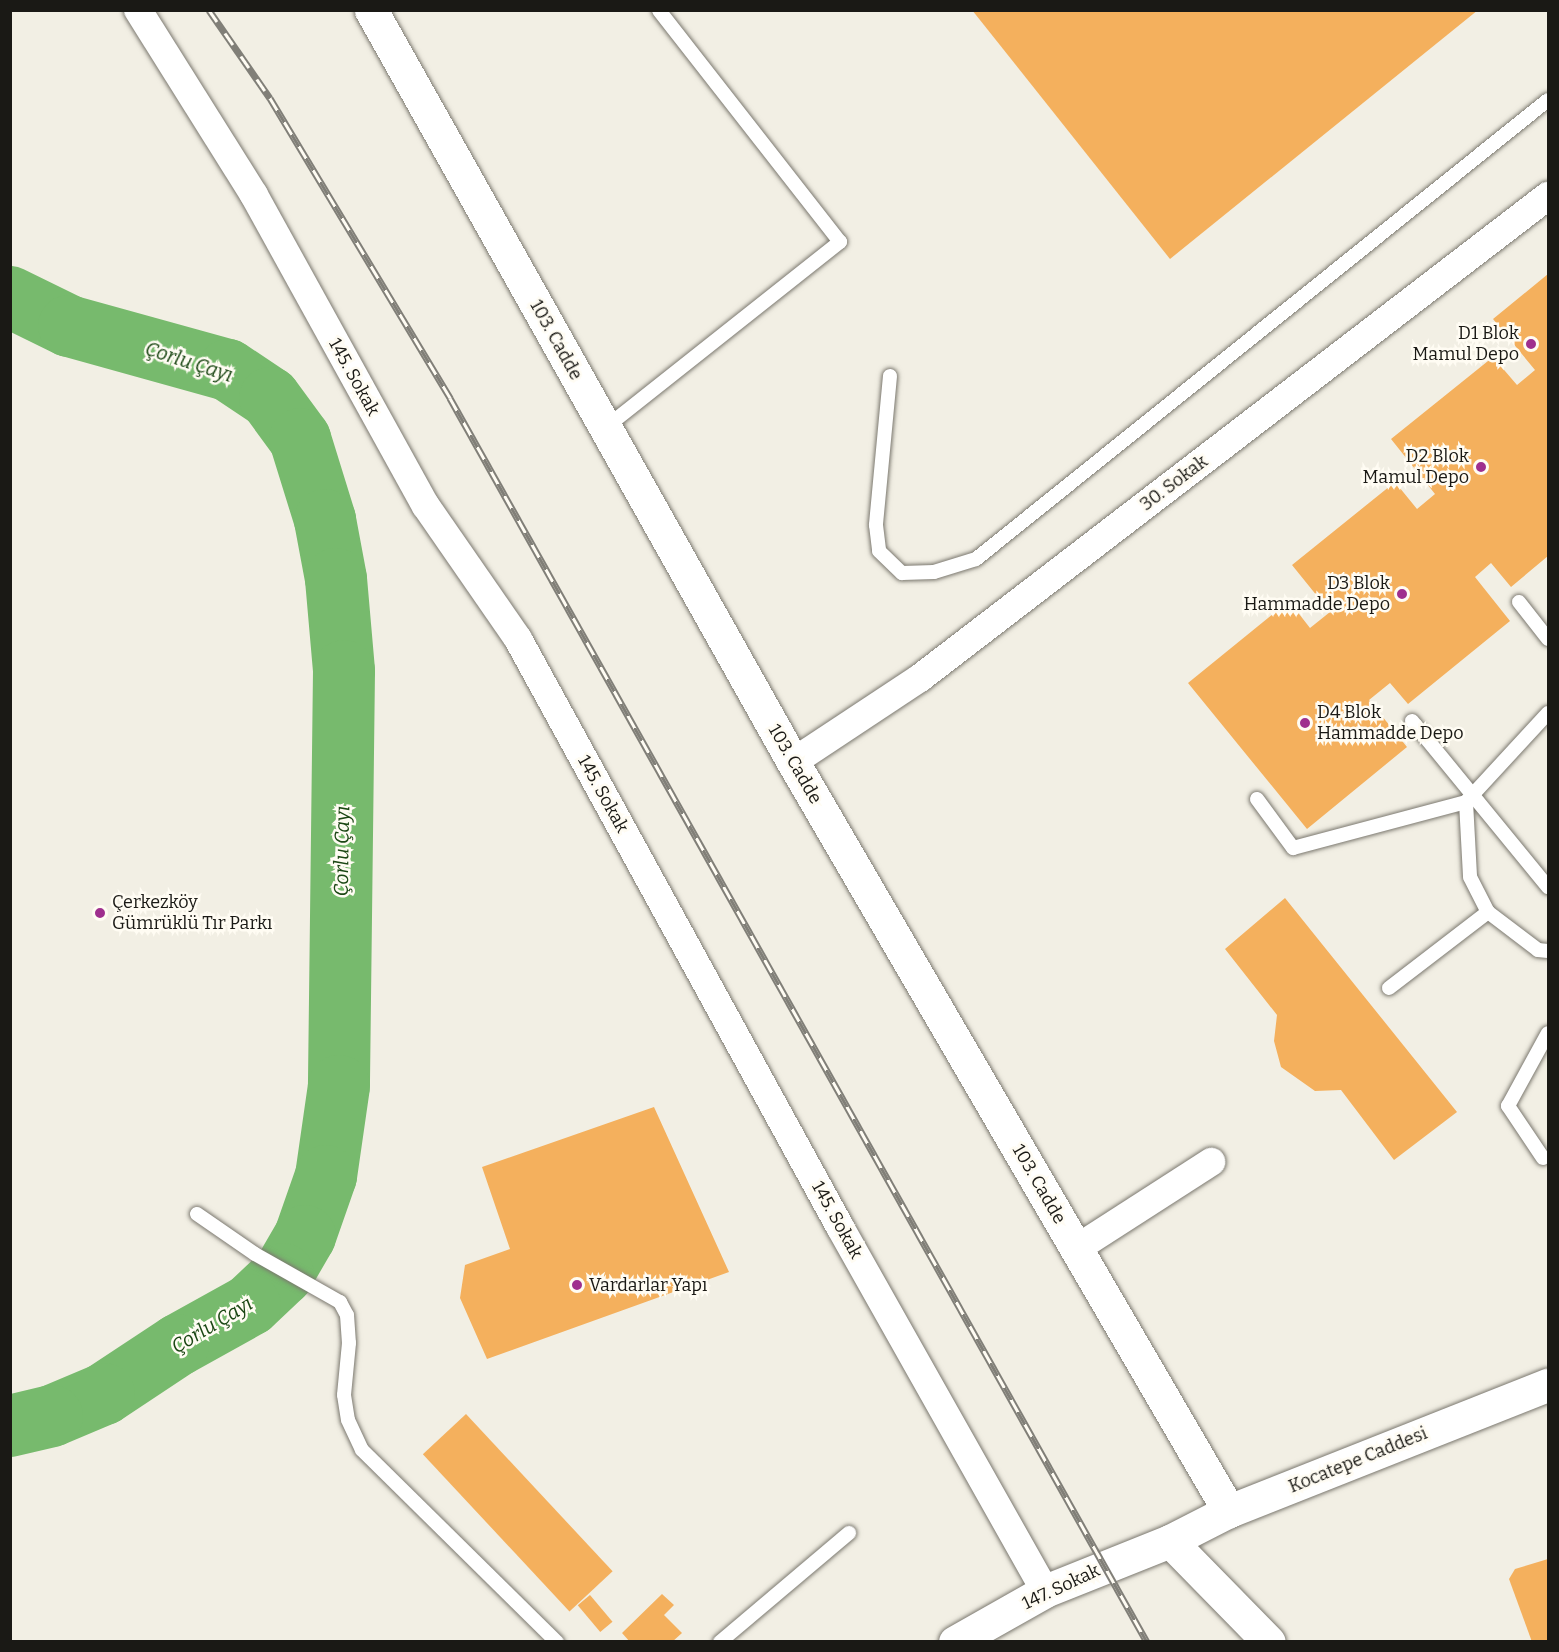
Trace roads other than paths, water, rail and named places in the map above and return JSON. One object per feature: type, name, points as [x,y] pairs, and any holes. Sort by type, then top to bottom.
[{"type":"street","name":"145. Sokak","points":[[138,10],[254,195],[426,506],[518,639],[840,1227],[1045,1591]]},
{"type":"street","name":"103. Cadde","points":[[371,10],[793,762],[1229,1511]]},
{"type":"street","name":"30. Sokak","points":[[793,762],[920,678],[1548,196]]},
{"type":"street","points":[[1076,1249],[1211,1162]]},
{"type":"street","name":"Kocatepe Caddesi","points":[[1170,1541],[1229,1511],[1548,1385]]},
{"type":"street","name":"147. Sokak","points":[[966,1639],[1045,1591],[1170,1541]]},
{"type":"street","points":[[1170,1541],[1269,1641]]},
{"type":"lane","points":[[605,428],[840,242],[659,10]]},
{"type":"lane","points":[[890,376],[876,525],[879,551],[902,573],[934,572],[976,559],[1548,100]]},
{"type":"lane","points":[[1519,602],[1548,639]]},
{"type":"lane","points":[[1257,799],[1293,848],[1469,798],[1548,713]]},
{"type":"lane","points":[[1412,720],[1469,798],[1548,887]]},
{"type":"lane","points":[[1469,798],[1470,877],[1488,912],[1538,950],[1548,951]]},
{"type":"lane","points":[[1389,988],[1488,912]]},
{"type":"lane","points":[[1543,1158],[1508,1106],[1548,1033]]},
{"type":"lane","points":[[196,1214],[255,1254],[340,1302],[347,1315],[349,1343],[344,1395],[348,1420],[362,1450],[556,1641]]},
{"type":"lane","points":[[720,1641],[849,1533]]},
{"type":"waterway","name":"Çorlu Çayı","points":[[10,297],[69,326],[228,370],[270,398],[300,439],[325,520],[336,579],[344,671],[339,1086],[326,1176],[305,1236],[283,1274],[250,1305],[178,1345],[104,1394],[52,1416],[10,1426]]},
{"type":"railway","points":[[209,10],[270,98],[450,398],[1147,1642]]},
{"type":"place","name":"D1 Blok Mamul Depo","points":[[1531,344]]},
{"type":"place","name":"D2 Blok Mamul Depo","points":[[1481,467]]},
{"type":"place","name":"D3 Blok Hammadde Depo","points":[[1402,594]]},
{"type":"place","name":"D4 Blok Hammadde Depo","points":[[1305,723]]},
{"type":"place","name":"Çerkezköy Gümrüklü Tır Parkı","points":[[100,913]]},
{"type":"place","name":"Vardarlar Yapı","points":[[577,1285]]}]
